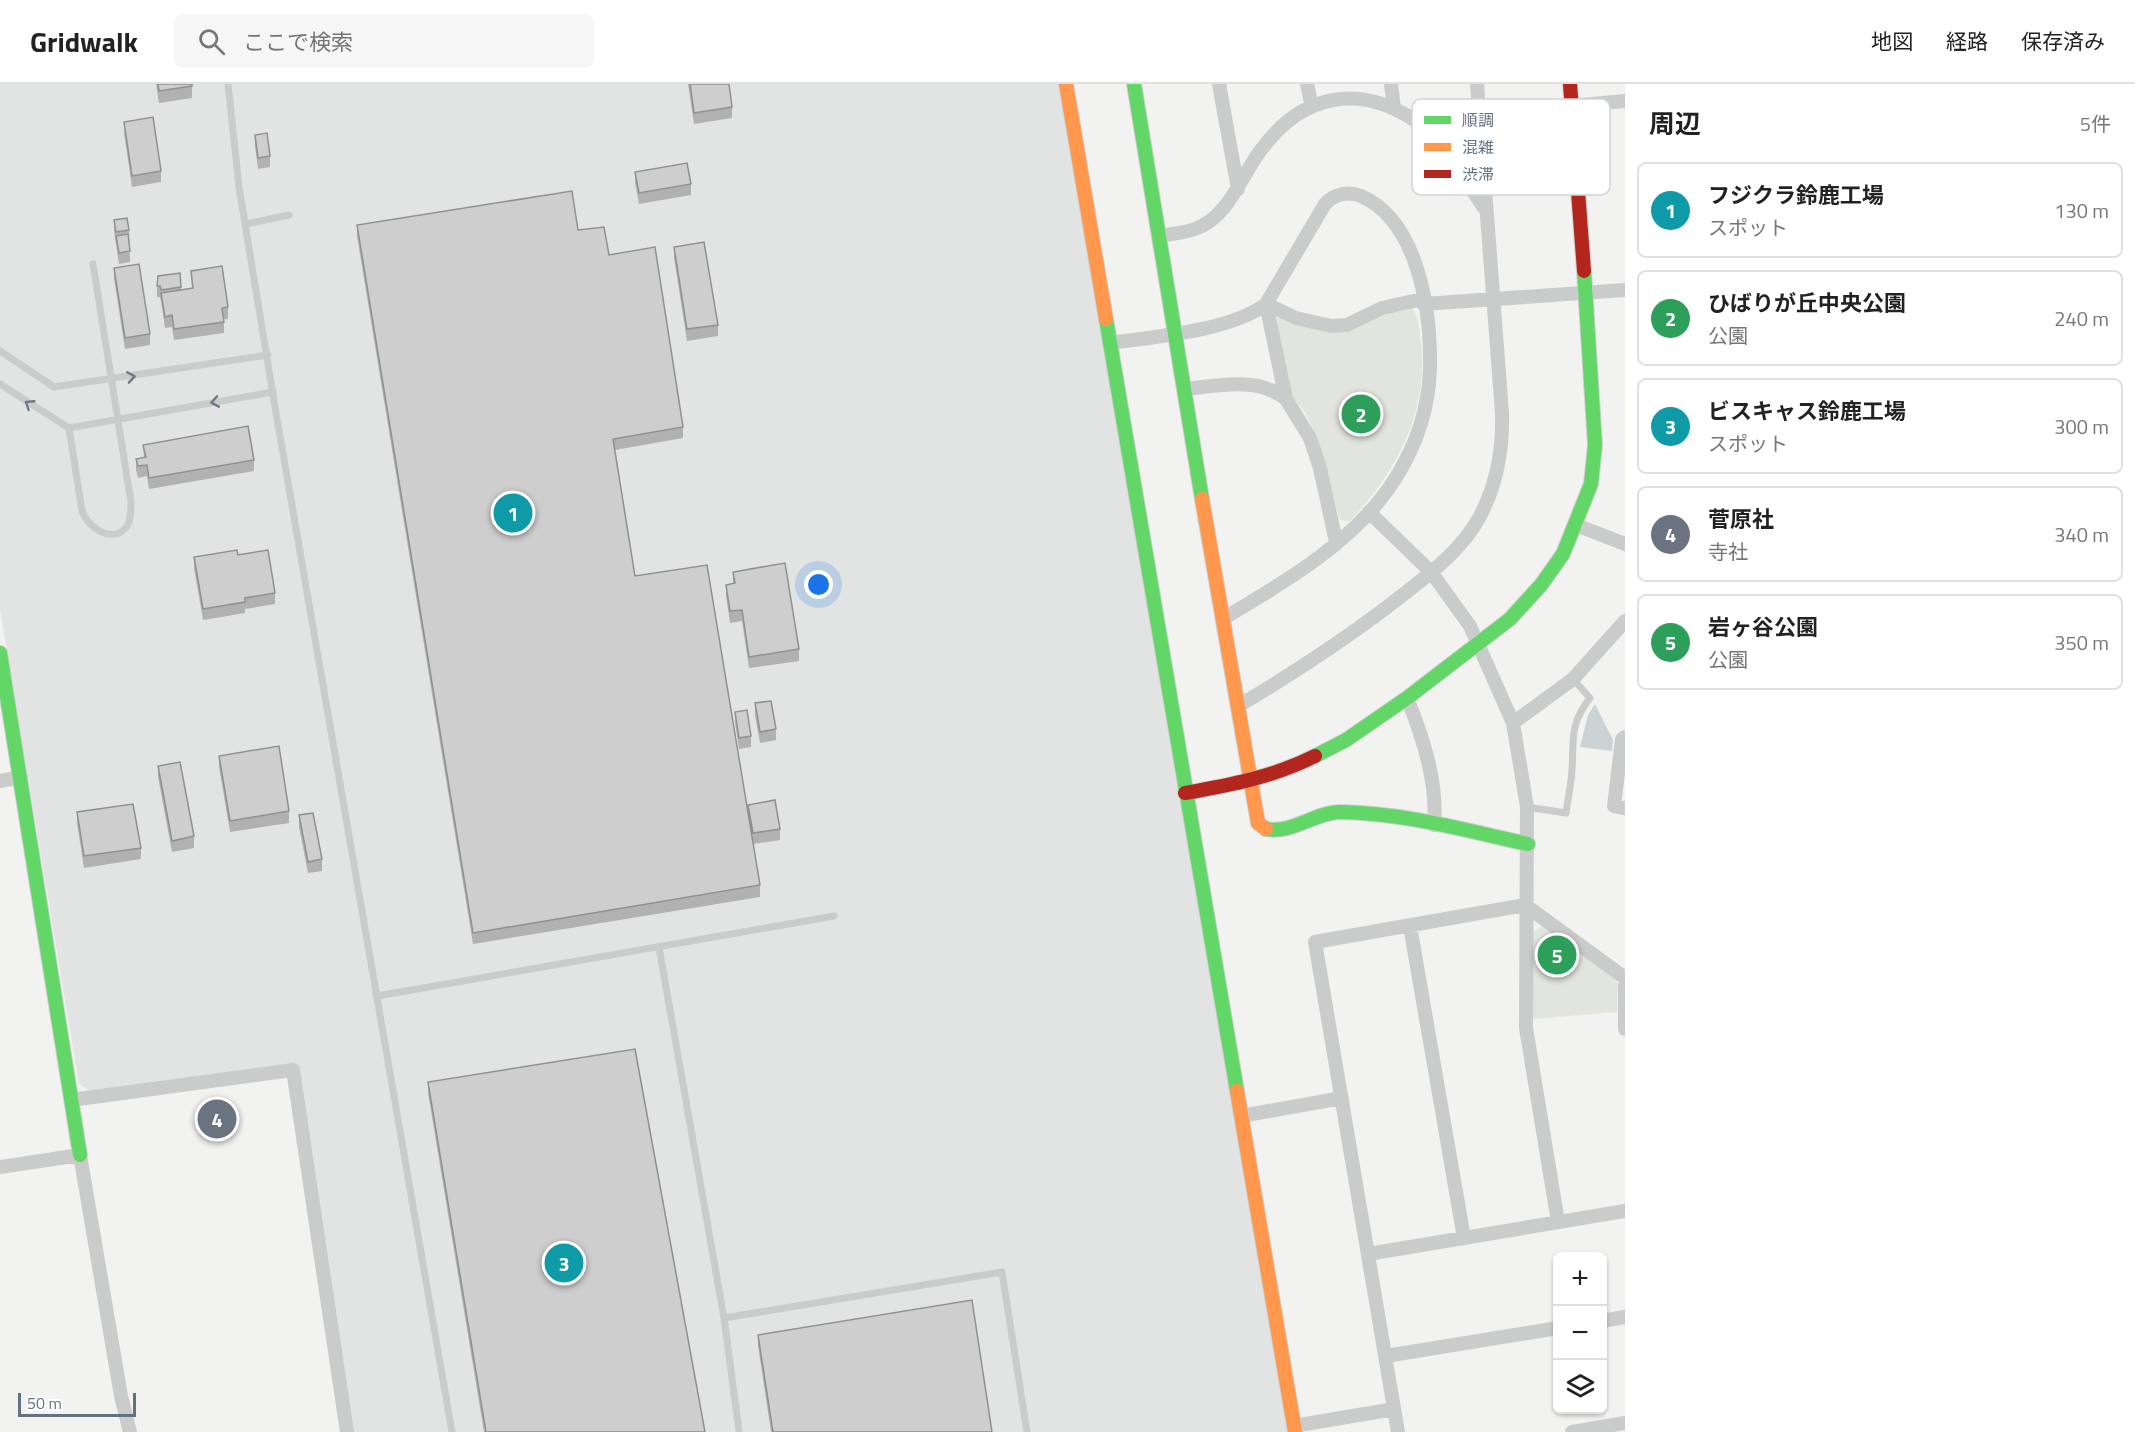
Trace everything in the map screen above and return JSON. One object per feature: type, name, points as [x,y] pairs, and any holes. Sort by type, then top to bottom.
[{"type":"street","points":[[1066,84],[1295,1429],[1394,1409]]},
{"type":"street","points":[[1134,84],[1173,334],[1240,705],[1258,824],[1264,831],[1275,833],[1333,812],[1354,812],[1528,844]]},
{"type":"street","points":[[1219,84],[1238,189]]},
{"type":"street","points":[[1307,84],[1311,103]]},
{"type":"street","points":[[1391,84],[1394,108]]},
{"type":"street","points":[[1477,84],[1478,99]]},
{"type":"street","points":[[1570,84],[1571,99]]},
{"type":"street","points":[[1159,236],[1197,229],[1215,216],[1238,189],[1262,147],[1284,122],[1311,103],[1320,99],[1360,97],[1381,101],[1412,119]]},
{"type":"street","points":[[1610,102],[1625,101]]},
{"type":"street","points":[[1109,343],[1173,334],[1232,321],[1254,313],[1266,304],[1325,204],[1330,198],[1346,193],[1355,194],[1375,203],[1398,226],[1414,256],[1423,302],[1430,368],[1424,411],[1406,461],[1380,501],[1336,542],[1312,562],[1224,618]]},
{"type":"street","points":[[1475,195],[1485,209]]},
{"type":"street","points":[[1240,705],[1350,637],[1431,572],[1467,536],[1491,494],[1500,465],[1502,413],[1484,195]]},
{"type":"street","points":[[1185,793],[1252,781],[1286,770],[1346,740],[1407,698],[1510,619],[1541,585],[1563,554],[1591,484],[1595,445],[1578,195]]},
{"type":"street","points":[[1266,304],[1296,318],[1331,326],[1347,325],[1382,308],[1423,302],[1625,290]]},
{"type":"street","points":[[1266,304],[1286,399],[1310,438],[1320,468],[1336,542]]},
{"type":"street","points":[[1184,389],[1258,385],[1274,390],[1286,399]]},
{"type":"street","points":[[1370,512],[1431,572],[1470,626],[1513,723],[1527,807],[1526,1028],[1558,1222]]},
{"type":"street","points":[[1576,525],[1625,544]]},
{"type":"street","points":[[1513,723],[1573,679],[1625,621]]},
{"type":"street","points":[[0,653],[116,1373],[130,1432]]},
{"type":"street","points":[[1407,698],[1424,748],[1431,779],[1436,804],[1434,825]]},
{"type":"street","points":[[1625,737],[1622,739],[1614,806],[1625,808]]},
{"type":"street","points":[[0,781],[21,777]]},
{"type":"street","points":[[1398,1432],[1315,942],[1525,905],[1625,978]]},
{"type":"street","points":[[1410,927],[1464,1238]]},
{"type":"street","points":[[1625,985],[1625,1029]]},
{"type":"street","points":[[71,1100],[293,1070],[347,1432]]},
{"type":"street","points":[[1242,1116],[1342,1098]]},
{"type":"street","points":[[0,1167],[80,1155]]},
{"type":"street","points":[[1368,1254],[1625,1211]]},
{"type":"street","points":[[1607,1320],[1625,1317]]},
{"type":"street","points":[[1386,1356],[1553,1329]]},
{"type":"street","points":[[1572,1432],[1625,1423]]},
{"type":"lane","points":[[228,84],[246,224],[273,392],[452,1432]]},
{"type":"lane","points":[[246,224],[289,215]]},
{"type":"lane","points":[[69,428],[86,521],[92,529],[111,534],[123,529],[129,523],[131,502],[93,264]]},
{"type":"lane","points":[[0,351],[54,387],[268,356]]},
{"type":"lane","points":[[0,384],[69,428],[273,392]]},
{"type":"lane","points":[[1527,807],[1566,813],[1573,762],[1571,740],[1584,705],[1590,698],[1573,679]]},
{"type":"lane","points":[[377,996],[834,916]]},
{"type":"lane","points":[[659,946],[724,1318],[739,1431]]},
{"type":"lane","points":[[724,1318],[1002,1272],[1027,1432]]},
{"type":"shaded area","points":[[0,84],[1060,84],[1290,1432],[352,1432],[297,1065],[90,1091],[79,1084],[0,608]]},
{"type":"shaded area","points":[[1412,308],[1416,316],[1421,343],[1420,394],[1414,418],[1394,463],[1381,484],[1349,522],[1339,519],[1318,440],[1305,412],[1288,392],[1274,321],[1280,316],[1332,332],[1388,311]]},
{"type":"shaded area","points":[[1595,704],[1613,740],[1612,751],[1580,747],[1588,715]]},
{"type":"shaded area","points":[[1543,926],[1613,978],[1618,984],[1617,1012],[1533,1019],[1533,932]]},
{"type":"building","points":[[158,84],[192,84],[192,86],[159,91]]},
{"type":"building","points":[[690,84],[729,84],[732,107],[694,113]]},
{"type":"building","points":[[153,117],[161,171],[132,176],[124,122]]},
{"type":"building","points":[[267,133],[270,156],[258,158],[255,135]]},
{"type":"building","points":[[687,163],[691,184],[639,193],[635,172]]},
{"type":"building","points":[[572,191],[578,230],[604,227],[609,255],[655,247],[683,427],[613,439],[635,576],[707,565],[760,885],[473,933],[357,225]]},
{"type":"building","points":[[127,218],[129,230],[116,232],[114,220]]},
{"type":"building","points":[[128,234],[130,251],[119,253],[116,236]]},
{"type":"building","points":[[704,242],[718,325],[687,329],[674,247]]},
{"type":"building","points":[[139,264],[150,334],[125,338],[114,268]]},
{"type":"building","points":[[222,266],[228,307],[222,308],[224,322],[174,329],[172,315],[165,317],[161,293],[193,288],[191,271]]},
{"type":"building","points":[[180,273],[181,287],[161,290],[160,286],[157,286],[158,276]]},
{"type":"building","points":[[248,426],[254,460],[149,478],[147,465],[138,466],[136,459],[146,457],[143,445]]},
{"type":"building","points":[[237,550],[238,555],[268,550],[275,593],[245,598],[245,602],[203,609],[194,557]]},
{"type":"building","points":[[785,563],[799,649],[749,657],[742,610],[730,611],[726,585],[735,583],[733,572]]},
{"type":"building","points":[[771,701],[776,729],[760,732],[755,703]]},
{"type":"building","points":[[747,710],[751,736],[739,738],[735,712]]},
{"type":"building","points":[[279,746],[289,811],[230,821],[219,756]]},
{"type":"building","points":[[180,762],[194,836],[172,841],[158,766]]},
{"type":"building","points":[[775,800],[780,829],[753,833],[748,805]]},
{"type":"building","points":[[133,804],[141,848],[84,856],[77,812]]},
{"type":"building","points":[[313,813],[322,859],[308,862],[299,815]]},
{"type":"building","points":[[635,1049],[705,1432],[486,1432],[428,1082]]},
{"type":"building","points":[[972,1300],[992,1432],[773,1432],[758,1335]]},
{"type":"traffic: fast","points":[[1134,84],[1202,499]]},
{"type":"traffic: fast","points":[[1315,756],[1346,740],[1407,698],[1510,619],[1541,585],[1563,554],[1591,484],[1595,445],[1584,271]]},
{"type":"traffic: fast","points":[[1106,319],[1237,1091]]},
{"type":"traffic: fast","points":[[0,653],[80,1155]]},
{"type":"traffic: fast","points":[[1266,829],[1276,830],[1295,826],[1331,813],[1365,813],[1436,823],[1528,844]]},
{"type":"traffic: slow","points":[[1066,84],[1106,319]]},
{"type":"traffic: slow","points":[[1202,499],[1258,823],[1266,829]]},
{"type":"traffic: slow","points":[[1237,1091],[1295,1432]]},
{"type":"traffic: jam","points":[[1570,84],[1571,99]]},
{"type":"traffic: jam","points":[[1578,195],[1584,271]]},
{"type":"traffic: jam","points":[[1185,793],[1268,775],[1315,756]]},
{"type":"place","name":"ひばりが丘中央公園","points":[[1361,414]]},
{"type":"place","name":"フジクラ鈴鹿工場","points":[[513,513]]},
{"type":"place","name":"岩ヶ谷公園","points":[[1557,955]]},
{"type":"place","name":"菅原社","points":[[217,1119]]},
{"type":"place","name":"ビスキャス鈴鹿工場","points":[[564,1263]]}]
